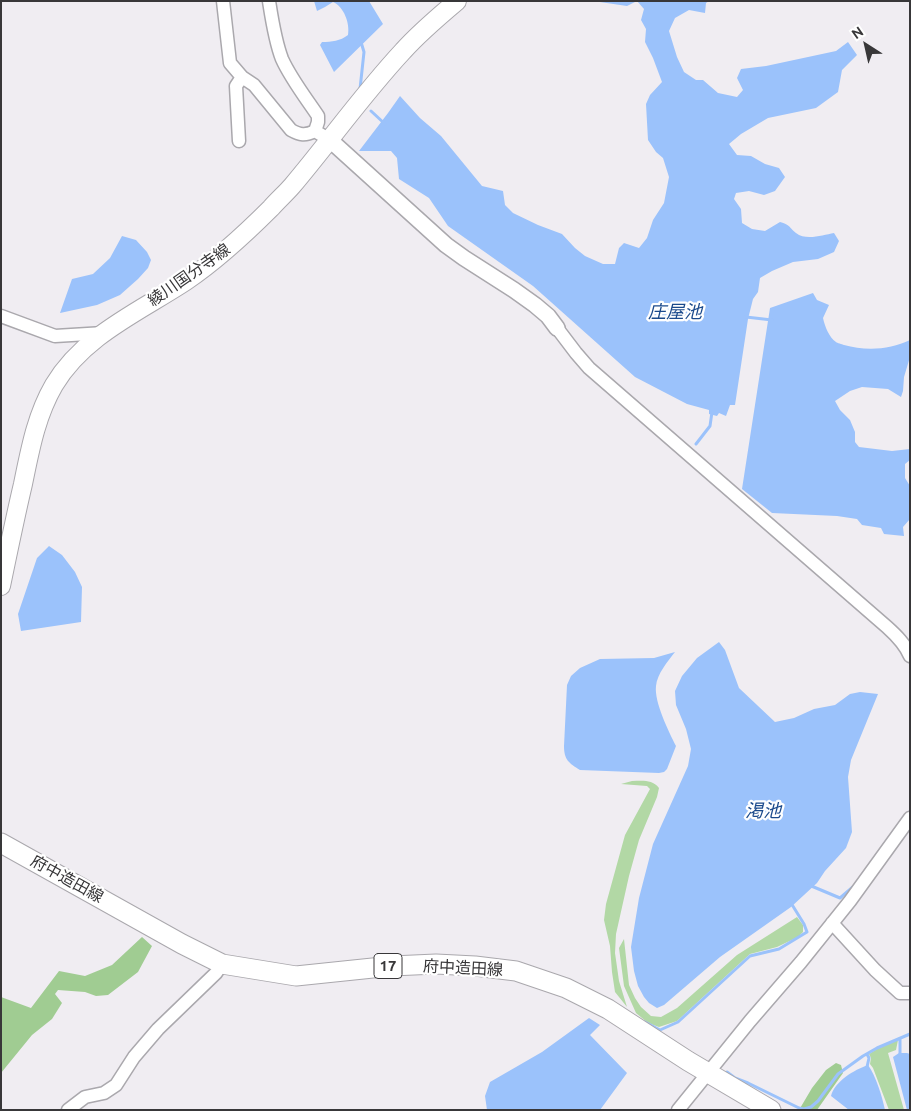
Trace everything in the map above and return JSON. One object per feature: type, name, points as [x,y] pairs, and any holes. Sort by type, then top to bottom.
[{"type":"main road","name":"綾川国分寺線","points":[[1,586],[34,432],[43,405],[67,367],[80,352],[110,334],[187,280],[253,226],[291,188],[322,136],[367,92],[404,50],[456,1]]},
{"type":"main road","name":"府中造田線","points":[[1,842],[182,944],[222,964],[296,976],[383,967],[436,964],[475,966],[516,971],[566,988],[608,1009],[708,1073],[771,1110]]},
{"type":"street","points":[[223,1],[230,63],[242,77],[254,84],[291,130],[298,134],[322,136]]},
{"type":"street","points":[[269,1],[282,58],[318,116],[322,136],[446,245],[536,305],[548,316],[589,368],[887,627],[898,637],[910,656]]},
{"type":"street","points":[[239,142],[236,86],[242,77]]},
{"type":"street","points":[[1,316],[55,336],[110,334]]},
{"type":"street","points":[[678,1110],[832,923],[910,818]]},
{"type":"street","points":[[832,923],[875,970],[900,993],[910,993]]},
{"type":"street","points":[[68,1110],[85,1097],[104,1094],[116,1085],[134,1057],[158,1029],[216,973],[222,964]]},
{"type":"green space","points":[[632,781],[650,782],[659,788],[639,840],[616,934],[615,953],[619,981],[627,1007],[615,992],[610,946],[604,920],[606,904],[625,835],[650,789],[647,786],[621,784]]},
{"type":"green space","points":[[797,917],[803,925],[803,932],[798,937],[777,947],[750,954],[677,1021],[659,1027],[648,1023],[636,1013],[624,986],[619,948],[624,939],[629,985],[635,998],[651,1016],[661,1017],[677,1008],[737,955]]},
{"type":"green space","points":[[142,937],[152,946],[138,972],[108,995],[96,996],[85,992],[58,990],[55,994],[62,1003],[52,1019],[32,1035],[1,1073],[1,997],[31,1008],[59,971],[85,976],[112,965]]},
{"type":"green space","points":[[898,1040],[896,1050],[888,1053],[904,1110],[889,1110],[870,1064],[871,1058],[869,1054]]},
{"type":"green space","points":[[836,1063],[841,1065],[843,1073],[817,1110],[799,1110],[812,1088],[826,1070]]},
{"type":"water","points":[[314,1],[369,1],[383,24],[334,72],[320,45],[322,42],[336,41],[348,35],[347,21],[343,11],[337,4],[333,2],[317,11]]},
{"type":"water","points":[[593,1],[637,1],[627,6]]},
{"type":"water","name":"庄屋池","points":[[637,1],[709,1],[706,3],[705,13],[689,10],[675,18],[669,31],[684,72],[696,80],[703,80],[718,93],[737,97],[743,90],[737,78],[741,69],[766,66],[836,51],[848,42],[857,55],[842,70],[838,92],[816,108],[768,118],[741,134],[729,144],[737,155],[751,156],[765,164],[779,168],[785,177],[775,191],[764,195],[749,191],[736,193],[734,199],[741,209],[742,223],[752,229],[765,231],[780,222],[805,237],[834,233],[839,241],[834,252],[818,259],[793,262],[760,278],[758,292],[753,299],[748,319],[735,405],[730,405],[726,416],[719,413],[717,416],[709,414],[709,410],[687,404],[635,377],[533,286],[448,226],[429,198],[399,179],[397,158],[391,151],[359,151],[400,96],[420,118],[441,136],[482,186],[503,191],[505,205],[513,213],[562,234],[585,256],[603,264],[615,264],[619,248],[624,243],[639,248],[647,238],[653,220],[664,203],[669,177],[663,158],[656,152],[648,140],[646,104],[650,95],[662,82],[645,42],[646,29],[641,20],[644,9]]},
{"type":"water","points":[[122,236],[136,240],[147,252],[151,260],[148,268],[120,295],[97,305],[60,313],[72,279],[93,274],[110,258]]},
{"type":"water","points":[[813,293],[817,300],[829,305],[823,318],[829,335],[837,342],[852,347],[869,349],[886,348],[910,340],[910,357],[901,397],[888,389],[862,387],[850,391],[835,401],[840,410],[850,420],[855,432],[855,442],[859,447],[892,451],[910,449],[910,460],[905,464],[905,478],[910,486],[910,519],[903,527],[904,536],[884,534],[881,528],[862,525],[857,519],[837,516],[772,513],[742,489],[770,308]]},
{"type":"water","points":[[49,546],[62,555],[75,572],[82,587],[81,622],[21,631],[18,614],[37,558]]},
{"type":"water","name":"渇池","points":[[719,642],[725,650],[739,688],[775,722],[794,718],[814,709],[835,705],[850,694],[860,692],[878,694],[851,760],[848,777],[852,832],[846,848],[817,883],[791,907],[720,957],[664,1005],[657,1008],[644,997],[638,986],[634,971],[631,947],[639,898],[653,844],[688,766],[691,749],[686,729],[676,705],[675,691],[682,676],[697,658]]},
{"type":"water","points":[[675,652],[661,672],[656,686],[657,700],[676,746],[667,769],[659,773],[580,770],[570,763],[566,758],[564,746],[567,685],[571,676],[580,668],[600,659],[654,658]]},
{"type":"water","points":[[589,1018],[600,1025],[590,1035],[627,1073],[600,1110],[487,1110],[485,1096],[490,1082],[542,1052]]},
{"type":"water","points":[[899,1053],[910,1054],[910,1110],[907,1110],[893,1057]]},
{"type":"water","points":[[868,1065],[874,1075],[885,1110],[849,1110],[831,1096],[833,1091],[846,1077]]},
{"type":"waterway","points":[[360,89],[364,52],[361,42]]},
{"type":"waterway","points":[[371,111],[385,124]]},
{"type":"waterway","points":[[746,317],[772,320]]},
{"type":"waterway","points":[[696,444],[710,426],[712,412]]},
{"type":"waterway","points":[[809,885],[840,898],[854,886]]},
{"type":"waterway","points":[[645,1022],[660,1030],[678,1022],[750,956],[779,949],[807,932],[791,903]]},
{"type":"waterway","points":[[727,1072],[735,1078],[804,1109],[811,1107],[818,1101],[838,1074],[863,1056],[910,1034]]},
{"type":"waterway","points":[[900,1039],[900,1055]]},
{"type":"waterway","points":[[867,1054],[869,1058],[867,1067]]}]
